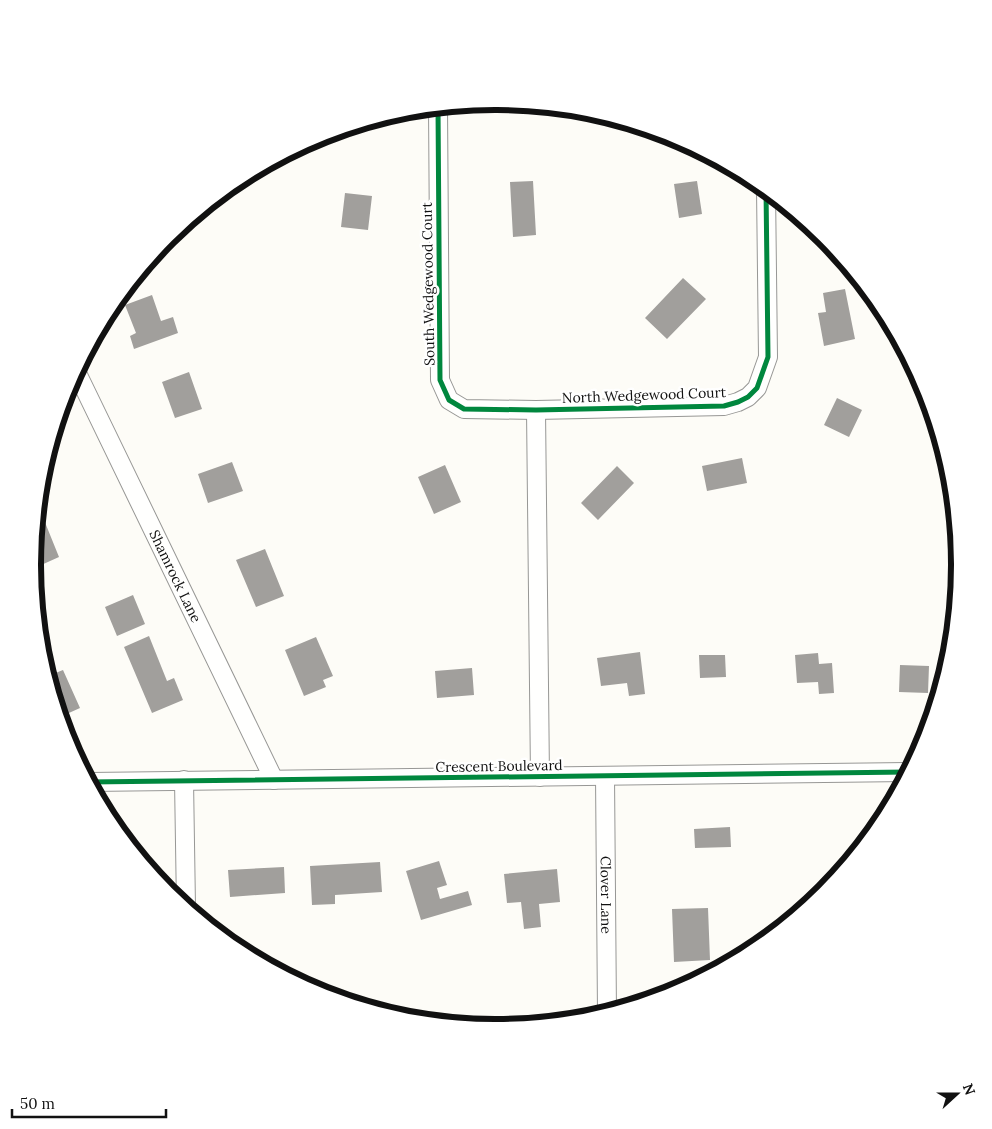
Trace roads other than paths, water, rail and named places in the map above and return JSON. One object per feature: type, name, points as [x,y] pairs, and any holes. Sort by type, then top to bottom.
[{"type":"street","name":"South Wedgewood Court","points":[[438,114],[440,380],[449,400],[464,408],[536,410]]},
{"type":"street","name":"North Wedgewood Court","points":[[536,410],[724,406],[748,397],[757,388],[768,357],[766,199]]},
{"type":"street","name":"Shamrock Lane","points":[[80,380],[274,780]]},
{"type":"street","points":[[536,410],[540,777]]},
{"type":"street","name":"Crescent Boulevard","points":[[97,782],[901,772]]},
{"type":"street","name":"Clover Lane","points":[[604,776],[607,1006]]},
{"type":"street","points":[[184,780],[186,897]]}]
